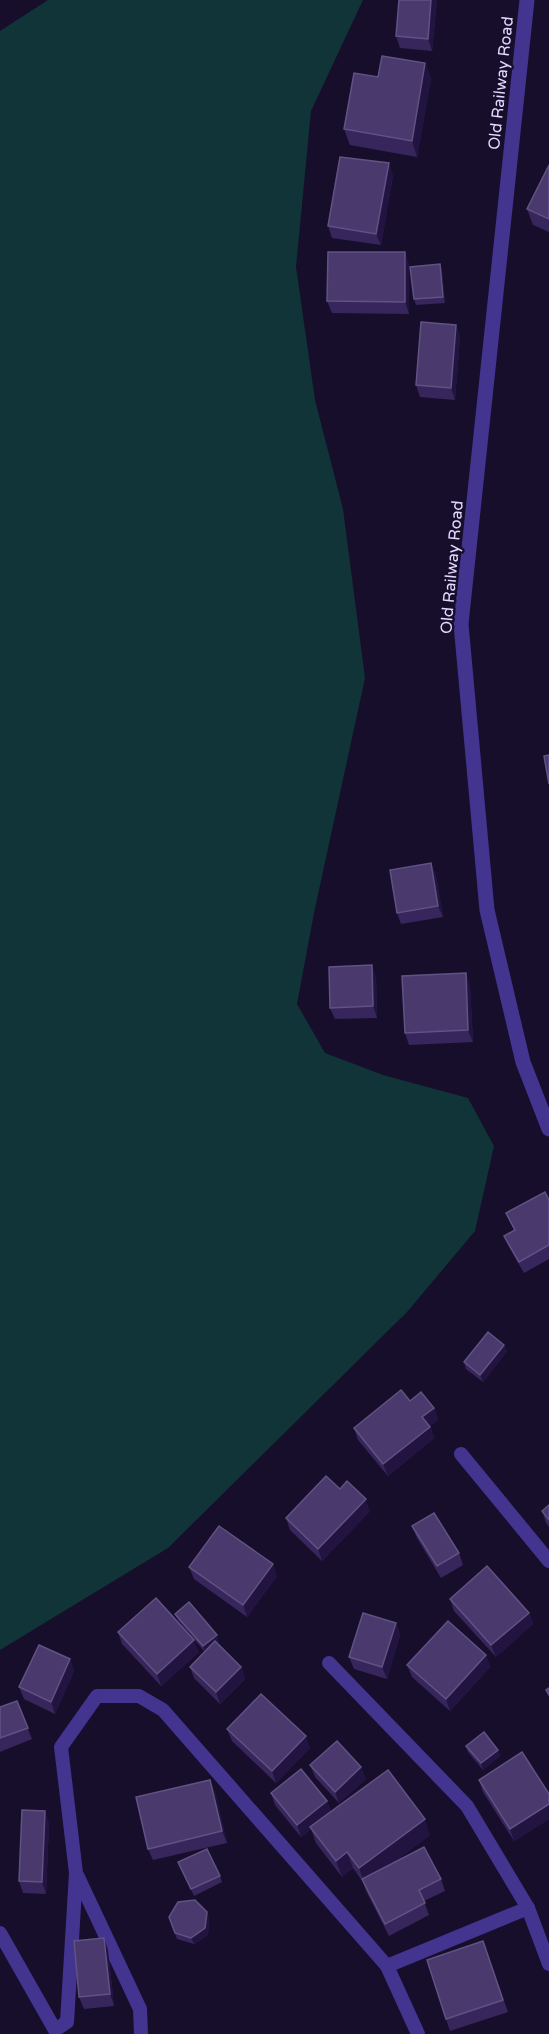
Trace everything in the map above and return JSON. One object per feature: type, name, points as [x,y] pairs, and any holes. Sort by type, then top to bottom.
[{"type":"street","name":"Old Railway Road","points":[[527,0],[461,624],[487,910],[523,1062],[549,1129]]},
{"type":"lane","points":[[461,1454],[549,1561]]},
{"type":"lane","points":[[329,1663],[467,1806],[528,1908],[549,1964]]},
{"type":"lane","points":[[0,1933],[55,2030],[67,2022],[76,1873],[61,1747],[97,1696],[139,1696],[163,1710],[387,1966],[418,2034]]},
{"type":"lane","points":[[76,1873],[140,2009],[141,2034]]},
{"type":"lane","points":[[387,1966],[528,1908]]},
{"type":"green space","points":[[48,0],[363,0],[311,111],[296,267],[315,400],[343,509],[365,678],[314,913],[297,1004],[325,1053],[383,1075],[468,1098],[494,1146],[475,1231],[407,1312],[168,1548],[0,1650],[0,31]]},
{"type":"building","points":[[399,0],[431,0],[428,39],[396,36]]},
{"type":"building","points":[[382,56],[425,63],[412,141],[344,129],[354,73],[378,77]]},
{"type":"building","points":[[340,157],[389,163],[376,234],[328,226]]},
{"type":"building","points":[[549,165],[549,219],[527,209]]},
{"type":"building","points":[[328,252],[405,252],[405,302],[327,301]]},
{"type":"building","points":[[440,264],[443,297],[414,299],[410,267]]},
{"type":"building","points":[[421,322],[456,325],[451,388],[416,385]]},
{"type":"building","points":[[549,755],[549,784],[544,756]]},
{"type":"building","points":[[431,863],[438,906],[397,913],[390,870]]},
{"type":"building","points":[[372,965],[373,1006],[330,1008],[329,967]]},
{"type":"building","points":[[466,973],[468,1030],[405,1033],[402,976]]},
{"type":"building","points":[[545,1192],[549,1200],[549,1245],[519,1262],[504,1236],[515,1230],[506,1213]]},
{"type":"building","points":[[488,1332],[504,1345],[480,1375],[464,1362]]},
{"type":"building","points":[[401,1390],[410,1401],[421,1392],[434,1408],[422,1417],[430,1427],[383,1464],[354,1428]]},
{"type":"building","points":[[326,1476],[340,1489],[347,1481],[366,1499],[318,1549],[286,1518]]},
{"type":"building","points":[[549,1505],[549,1520],[542,1511]]},
{"type":"building","points":[[434,1513],[459,1553],[437,1566],[412,1526]]},
{"type":"building","points":[[219,1526],[273,1564],[243,1605],[189,1567]]},
{"type":"building","points":[[487,1566],[529,1613],[491,1645],[450,1599]]},
{"type":"building","points":[[156,1598],[194,1640],[157,1674],[118,1632]]},
{"type":"building","points":[[189,1602],[217,1635],[203,1646],[175,1614]]},
{"type":"building","points":[[363,1613],[396,1623],[382,1667],[349,1657]]},
{"type":"building","points":[[448,1621],[486,1655],[446,1699],[407,1665]]},
{"type":"building","points":[[215,1641],[241,1667],[216,1692],[190,1667]]},
{"type":"building","points":[[39,1645],[70,1659],[51,1702],[19,1687]]},
{"type":"building","points":[[261,1694],[306,1736],[272,1771],[227,1729]]},
{"type":"building","points":[[17,1701],[28,1728],[0,1738],[0,1707]]},
{"type":"building","points":[[484,1732],[498,1750],[481,1763],[466,1746]]},
{"type":"building","points":[[337,1741],[361,1767],[335,1792],[310,1765]]},
{"type":"building","points":[[522,1752],[549,1794],[549,1804],[510,1829],[479,1780]]},
{"type":"building","points":[[301,1769],[327,1801],[297,1825],[271,1793]]},
{"type":"building","points":[[388,1770],[425,1819],[359,1868],[347,1852],[336,1861],[310,1827]]},
{"type":"building","points":[[210,1780],[222,1831],[148,1849],[136,1797]]},
{"type":"building","points":[[22,1810],[45,1811],[42,1882],[19,1881]]},
{"type":"building","points":[[424,1847],[441,1879],[419,1890],[425,1903],[385,1924],[362,1879]]},
{"type":"building","points":[[207,1849],[220,1876],[191,1889],[178,1862]]},
{"type":"building","points":[[195,1900],[207,1912],[205,1928],[191,1938],[175,1933],[169,1917],[178,1902]]},
{"type":"building","points":[[104,1938],[110,1994],[79,1997],[74,1941]]},
{"type":"building","points":[[483,1941],[503,2000],[446,2019],[427,1960]]}]
